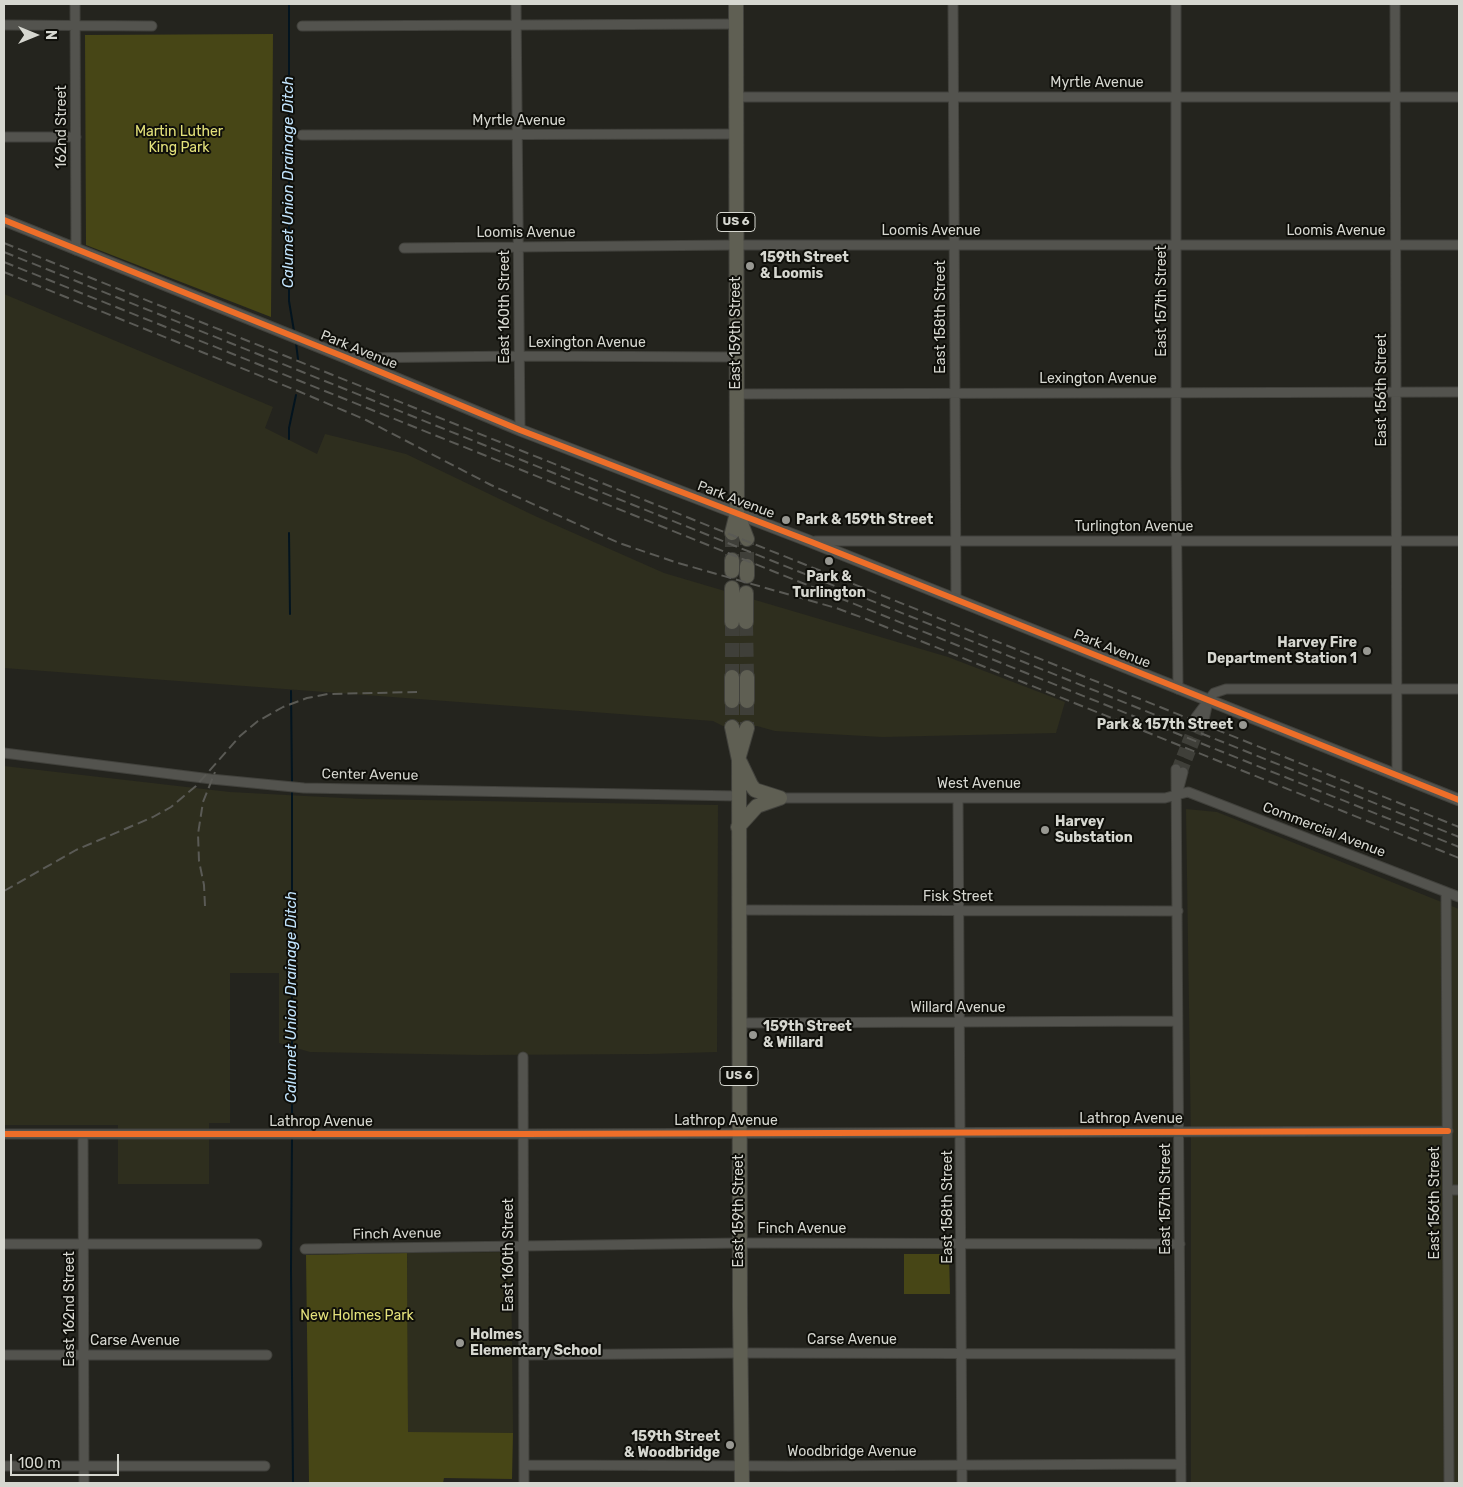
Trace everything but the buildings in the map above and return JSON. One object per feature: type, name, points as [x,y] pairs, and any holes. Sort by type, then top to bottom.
[{"type":"main road","name":"East 159th Street","points":[[732,534],[737,513],[736,4]]},
{"type":"main road","name":"East 159th Street","points":[[737,513],[747,538]]},
{"type":"main road","points":[[732,588],[739,622],[746,593]]},
{"type":"main road","points":[[747,677],[747,701]]},
{"type":"main road","points":[[732,678],[732,701]]},
{"type":"main road","name":"East 159th Street","points":[[732,728],[739,760]]},
{"type":"main road","name":"East 159th Street","points":[[742,1483],[738,796],[739,760],[747,728]]},
{"type":"main road","points":[[739,760],[754,790],[780,798]]},
{"type":"main road","points":[[738,827],[757,806],[780,798]]},
{"type":"street","name":"162nd Street","points":[[75,4],[76,250]]},
{"type":"street","name":"East 160th Street","points":[[516,4],[520,430]]},
{"type":"street","name":"East 158th Street","points":[[954,4],[956,600]]},
{"type":"street","name":"East 157th Street","points":[[1176,4],[1176,541],[1178,689]]},
{"type":"street","name":"East 156th Street","points":[[1395,4],[1397,776]]},
{"type":"street","points":[[302,26],[736,24]]},
{"type":"street","points":[[4,25],[152,26]]},
{"type":"street","name":"Myrtle Avenue","points":[[736,97],[1459,97]]},
{"type":"street","name":"Myrtle Avenue","points":[[302,135],[736,134]]},
{"type":"street","points":[[4,137],[76,137]]},
{"type":"street","name":"Park Avenue","points":[[4,220],[520,430],[737,513],[1459,800]]},
{"type":"street","name":"Loomis Avenue","points":[[404,248],[736,245],[1459,245]]},
{"type":"street","name":"Lexington Avenue","points":[[347,358],[519,356],[736,357]]},
{"type":"street","name":"Lexington Avenue","points":[[736,394],[1459,392]]},
{"type":"street","name":"Turlington Avenue","points":[[809,542],[1459,541]]},
{"type":"street","points":[[1200,719],[1214,693],[1226,689],[1459,688]]},
{"type":"street","name":"Center Avenue","points":[[4,753],[211,779],[304,788],[738,796]]},
{"type":"street","name":"East 157th Street","points":[[1180,771],[1177,794],[1177,1021],[1181,1483]]},
{"type":"street","name":"Commercial Avenue","points":[[1177,794],[1188,792],[1459,897]]},
{"type":"street","name":"West Avenue","points":[[780,798],[1165,798],[1177,794]]},
{"type":"street","name":"East 158th Street","points":[[958,798],[962,1483]]},
{"type":"street","name":"East 156th Street","points":[[1446,892],[1449,1483]]},
{"type":"street","name":"Fisk Street","points":[[738,910],[1178,911]]},
{"type":"street","name":"Willard Avenue","points":[[739,1023],[1177,1021]]},
{"type":"street","name":"East 160th Street","points":[[523,1057],[524,1483]]},
{"type":"street","name":"Lathrop Avenue","points":[[4,1134],[1448,1131]]},
{"type":"street","name":"East 162nd Street","points":[[83,1134],[84,1483]]},
{"type":"street","points":[[1448,1190],[1459,1190]]},
{"type":"street","name":"Finch Avenue","points":[[305,1249],[740,1243],[1180,1244]]},
{"type":"street","points":[[4,1244],[257,1244]]},
{"type":"street","name":"Carse Avenue","points":[[523,1355],[740,1353],[1180,1354]]},
{"type":"street","name":"Carse Avenue","points":[[4,1355],[267,1355]]},
{"type":"street","name":"Woodbridge Avenue","points":[[524,1466],[1181,1464]]},
{"type":"street","points":[[4,1466],[265,1466]]},
{"type":"shaded area","points":[[4,294],[273,407],[265,428],[317,454],[325,434],[406,454],[535,516],[664,573],[948,657],[1065,702],[1056,733],[883,737],[775,731],[757,726],[723,726],[713,721],[4,668]]},
{"type":"shaded area","points":[[4,766],[230,792],[362,799],[718,805],[717,1052],[481,1055],[310,1052],[279,1043],[279,973],[230,973],[230,1123],[209,1123],[209,1184],[118,1184],[118,1125],[4,1125]]},
{"type":"shaded area","points":[[1186,809],[1217,812],[1459,909],[1459,1483],[1191,1483],[1191,1140]]},
{"type":"shaded area","name":"Holmes Elementary School","points":[[511,1252],[513,1433],[408,1433],[407,1253]]},
{"type":"green space","name":"Martin Luther King Park","points":[[273,34],[271,317],[86,245],[85,35]]},
{"type":"green space","name":"New Holmes Park","points":[[407,1253],[408,1432],[513,1433],[512,1479],[444,1478],[443,1483],[309,1483],[306,1255]]},
{"type":"green space","points":[[904,1254],[949,1254],[950,1294],[904,1294]]},
{"type":"waterway","name":"Calumet Union Drainage Ditch","points":[[289,4],[289,301],[294,331]]},
{"type":"waterway","name":"Calumet Union Drainage Ditch","points":[[296,343],[298,359]]},
{"type":"waterway","name":"Calumet Union Drainage Ditch","points":[[289,439],[289,428],[296,395]]},
{"type":"waterway","name":"Calumet Union Drainage Ditch","points":[[289,533],[290,614]]},
{"type":"waterway","name":"Calumet Union Drainage Ditch","points":[[291,691],[292,783]]},
{"type":"waterway","name":"Calumet Union Drainage Ditch","points":[[292,791],[292,1131]]},
{"type":"waterway","name":"Calumet Union Drainage Ditch","points":[[292,1138],[293,1483]]},
{"type":"tunnel","points":[[732,533],[732,560]]},
{"type":"tunnel","points":[[747,539],[747,566]]},
{"type":"tunnel","points":[[732,622],[732,677]]},
{"type":"tunnel","points":[[746,622],[747,677]]},
{"type":"tunnel","points":[[732,701],[732,727]]},
{"type":"tunnel","points":[[747,701],[747,728]]},
{"type":"tunnel","points":[[1176,769],[1196,717]]},
{"type":"tunnel","points":[[1183,772],[1204,720]]},
{"type":"railway","points":[[4,243],[1459,827]]},
{"type":"railway","points":[[4,252],[1459,837]]},
{"type":"railway","points":[[4,262],[1459,847]]},
{"type":"railway","points":[[4,272],[366,420],[491,485],[619,543],[678,563],[836,608],[866,619],[1459,858]]},
{"type":"railway","points":[[4,891],[76,850],[153,817],[171,807],[196,786],[240,736],[258,721],[283,707],[307,698],[328,694],[417,692]]},
{"type":"railway","points":[[205,906],[204,885],[199,861],[198,834],[203,802],[215,772]]},
{"type":"cycle path","points":[[4,220],[520,430],[809,541],[1459,800]]},
{"type":"cycle path","points":[[4,1134],[1448,1131]]},
{"type":"place","name":"159th Street & Loomis","points":[[750,266]]},
{"type":"place","name":"Park & 159th Street","points":[[786,520]]},
{"type":"place","name":"Park & Turlington","points":[[829,561]]},
{"type":"place","name":"Harvey Fire Department Station 1","points":[[1367,651]]},
{"type":"place","name":"Park & 157th Street","points":[[1243,725]]},
{"type":"place","name":"Harvey Substation","points":[[1045,830]]},
{"type":"place","name":"159th Street & Willard","points":[[753,1035]]},
{"type":"place","name":"Holmes Elementary School","points":[[460,1343]]},
{"type":"place","name":"159th Street & Woodbridge","points":[[730,1445]]}]
